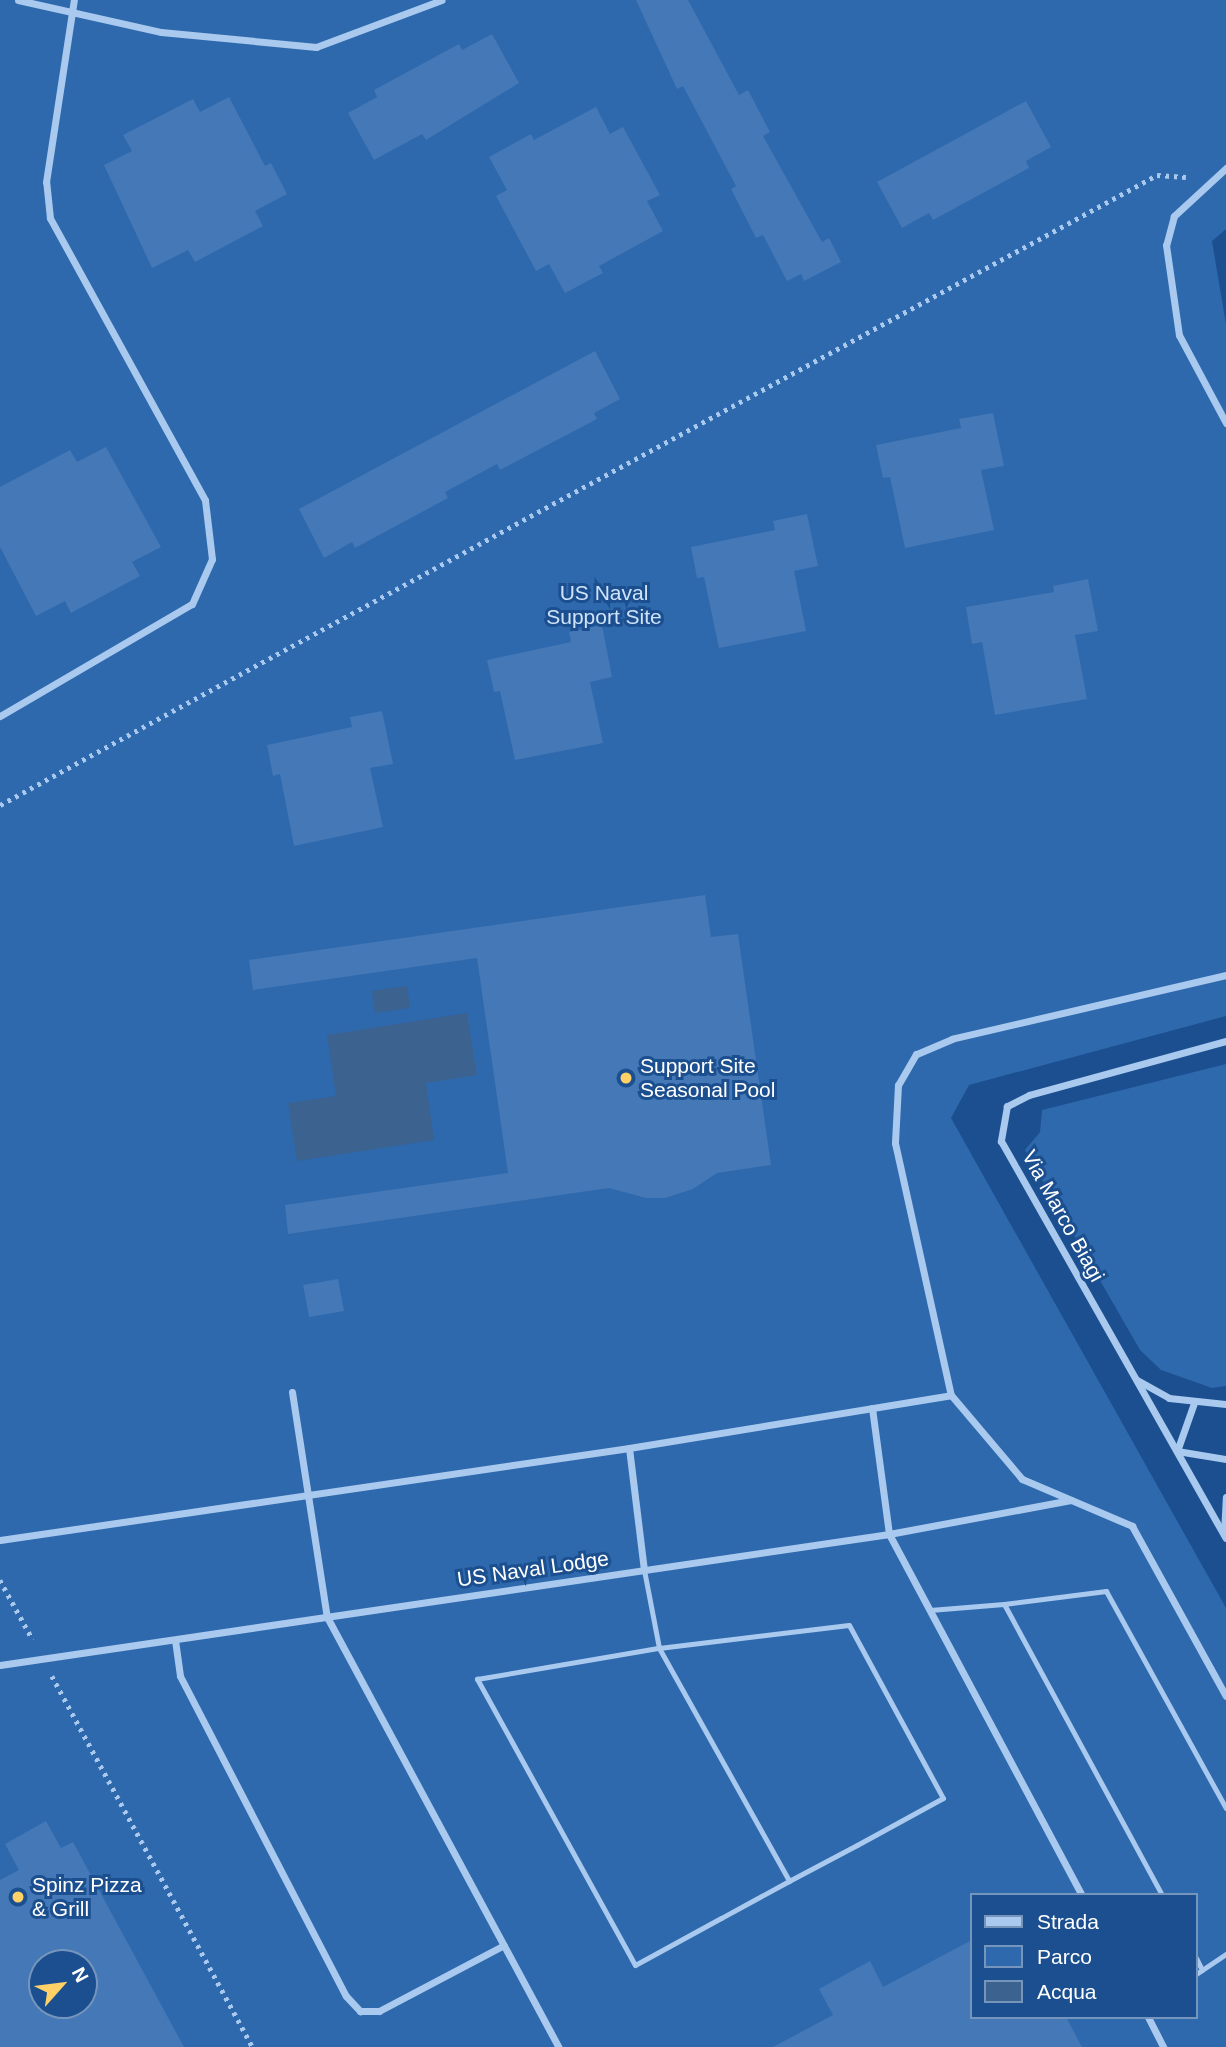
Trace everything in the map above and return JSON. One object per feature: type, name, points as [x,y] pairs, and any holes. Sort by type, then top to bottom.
[{"type":"street","points":[[18,0],[161,32],[316,47],[442,0]]},
{"type":"street","points":[[0,716],[192,604],[212,559],[205,499],[50,218],[46,183],[74,0]]},
{"type":"street","points":[[1226,168],[1174,215],[1167,256],[1179,335],[1226,423]]},
{"type":"street","points":[[1226,975],[952,1039],[916,1054],[898,1085],[895,1143],[951,1395],[1023,1479],[1132,1526],[1226,1696]]},
{"type":"street","name":"Via Marco Biagi","points":[[1225,1536],[1001,1141],[1007,1106],[1029,1095],[1226,1041]]},
{"type":"street","points":[[1137,1380],[1169,1398],[1194,1403],[1226,1404]]},
{"type":"street","points":[[292,1392],[327,1617],[559,2047]]},
{"type":"street","points":[[0,1540],[629,1448],[951,1395]]},
{"type":"street","points":[[1194,1403],[1177,1451],[1226,1459]]},
{"type":"street","points":[[872,1408],[889,1534],[1081,1893]]},
{"type":"street","points":[[629,1448],[644,1570]]},
{"type":"street","points":[[1225,1536],[1226,1497]]},
{"type":"street","name":"US Naval Lodge","points":[[0,1665],[889,1534],[1071,1500]]},
{"type":"street","points":[[175,1640],[180,1676],[346,1996],[360,2011],[379,2011],[504,1945]]},
{"type":"street","points":[[1148,2019],[1164,2047]]},
{"type":"lane","points":[[644,1570],[659,1648],[789,1881]]},
{"type":"lane","points":[[930,1610],[1106,1591],[1226,1808]]},
{"type":"lane","points":[[1004,1604],[1161,1893]]},
{"type":"lane","points":[[849,1625],[860,1639],[943,1798],[789,1881],[635,1965],[477,1679],[659,1648],[849,1625]]},
{"type":"lane","points":[[1199,1972],[1226,1954]]},
{"type":"path","points":[[0,805],[1157,175],[1214,179]]},
{"type":"path","points":[[0,1580],[253,2047]]},
{"type":"green space","name":"US Naval Support Site","points":[[0,0],[1226,0],[1226,229],[1212,241],[1226,324],[1226,1016],[969,1085],[951,1118],[1226,1608],[1226,2047],[0,2047]]},
{"type":"green space","points":[[1226,1064],[1226,1386],[1212,1388],[1161,1370],[1140,1350],[1025,1150],[1040,1132],[1042,1110]]},
{"type":"water","points":[[407,986],[410,1008],[375,1013],[372,991]]},
{"type":"water","points":[[467,1013],[477,1075],[426,1083],[434,1140],[297,1161],[288,1103],[336,1096],[327,1035]]},
{"type":"building","points":[[636,0],[688,0],[739,95],[748,90],[770,132],[763,136],[822,242],[829,238],[841,262],[804,281],[801,274],[787,281],[763,235],[756,238],[731,189],[736,186],[683,86],[677,89]]},
{"type":"building","points":[[492,34],[519,83],[426,140],[422,134],[374,160],[348,113],[377,97],[374,90],[459,44],[462,50]]},
{"type":"building","points":[[229,97],[265,166],[271,163],[287,194],[255,211],[263,226],[195,262],[188,250],[152,268],[104,165],[132,151],[123,135],[193,99],[200,112]]},
{"type":"building","points":[[1026,101],[1051,147],[1026,161],[1029,168],[933,220],[929,213],[902,228],[877,182]]},
{"type":"building","points":[[596,107],[610,134],[623,127],[660,195],[647,201],[663,231],[599,266],[603,273],[565,293],[549,264],[536,271],[496,196],[507,190],[489,157],[531,134],[534,140]]},
{"type":"building","points":[[595,351],[620,399],[594,413],[597,419],[500,470],[497,464],[445,492],[448,498],[355,548],[352,542],[324,558],[299,509]]},
{"type":"building","points":[[993,413],[1004,466],[981,470],[994,530],[905,548],[890,477],[883,478],[876,445],[961,428],[959,419]]},
{"type":"building","points":[[106,447],[161,547],[132,562],[140,576],[71,613],[65,601],[36,616],[0,547],[0,487],[70,450],[77,462]]},
{"type":"building","points":[[807,514],[818,566],[794,571],[806,631],[719,648],[704,577],[697,578],[691,547],[775,530],[773,521]]},
{"type":"building","points":[[1088,579],[1098,631],[1075,635],[1087,699],[995,715],[982,642],[972,644],[966,607],[1054,592],[1053,586]]},
{"type":"building","points":[[602,625],[612,677],[590,682],[603,743],[515,760],[500,691],[494,692],[487,660],[571,642],[569,632]]},
{"type":"building","points":[[382,711],[393,764],[370,768],[383,827],[294,846],[280,774],[273,776],[267,745],[352,727],[350,717]]},
{"type":"building","name":"Support Site Seasonal Pool","points":[[705,895],[711,937],[738,934],[771,1165],[717,1173],[693,1189],[665,1198],[646,1198],[609,1188],[288,1234],[285,1205],[508,1173],[477,958],[253,990],[249,960]]},
{"type":"building","points":[[338,1279],[344,1311],[309,1317],[303,1285]]},
{"type":"building","points":[[46,1821],[61,1848],[73,1842],[184,2047],[0,2047],[0,1880],[19,1870],[5,1844]]},
{"type":"building","points":[[970,1941],[970,2019],[1067,2019],[1082,2047],[773,2047],[833,2015],[819,1989],[870,1961],[883,1987]]},
{"type":"place","name":"Support Site Seasonal Pool","points":[[626,1078]]},
{"type":"place","name":"Spinz Pizza & Grill","points":[[18,1897]]}]
